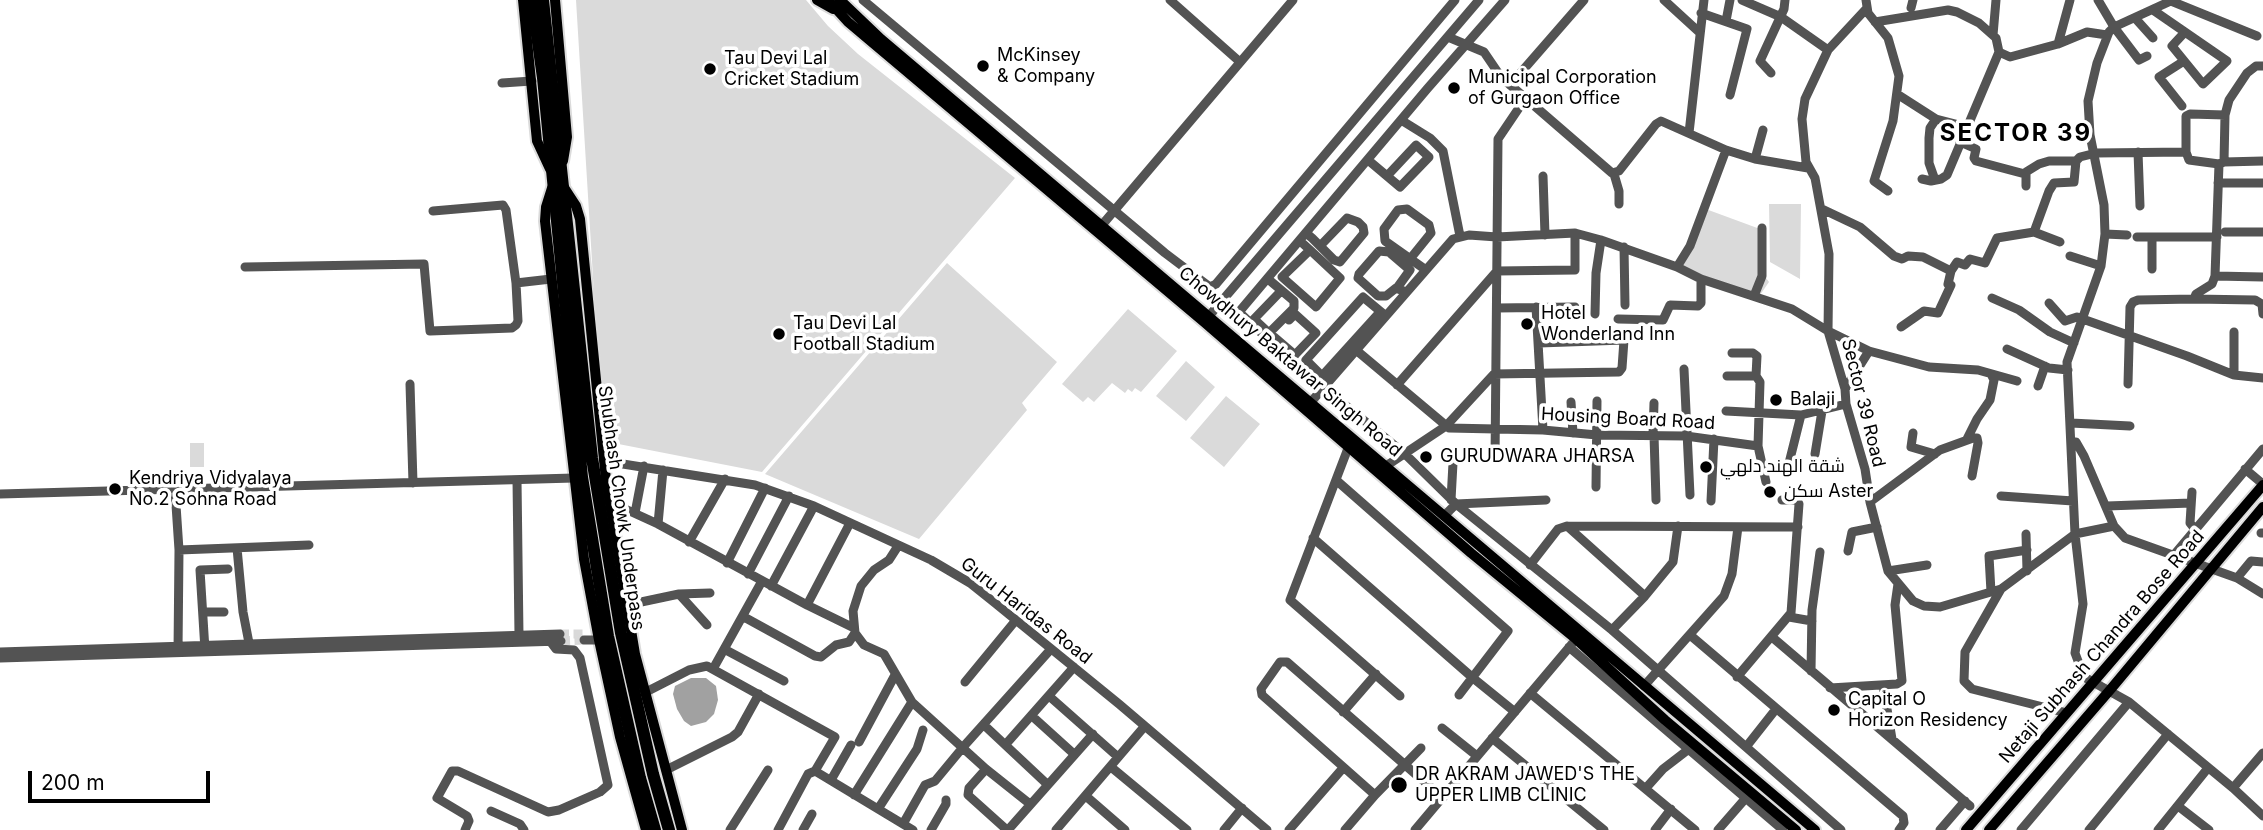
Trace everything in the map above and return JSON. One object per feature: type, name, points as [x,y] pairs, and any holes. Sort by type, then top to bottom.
[{"type":"highway","points":[[532,0],[558,187]]},
{"type":"highway","points":[[543,0],[556,171]]},
{"type":"highway","name":"Shubhash Chowk Underpass","points":[[558,187],[592,458],[621,633],[667,824]]},
{"type":"highway","name":"Shubhash Chowk Underpass","points":[[558,187],[584,491],[608,636],[651,827]]},
{"type":"main road","points":[[523,0],[537,141],[556,171]]},
{"type":"main road","points":[[555,0],[567,137],[556,171]]},
{"type":"main road","points":[[817,0],[838,5]]},
{"type":"main road","name":"Chowdhury Baktawar Singh Road","points":[[828,0],[881,39],[1102,225],[1311,402],[1350,442],[1386,466],[1665,720],[1789,825],[1815,830]]},
{"type":"main road","name":"Chowdhury Baktawar Singh Road","points":[[838,5],[1195,314],[1350,442],[1471,553],[1576,639],[1644,686],[1789,825]]},
{"type":"main road","points":[[651,827],[620,737],[584,559],[545,214],[558,187],[576,205],[580,219],[604,461],[635,654],[682,830]]},
{"type":"main road","name":"Netaji Subhash Chandra Bose Road","points":[[1966,830],[2263,485]]},
{"type":"main road","name":"Netaji Subhash Chandra Bose Road","points":[[1989,830],[2263,507]]},
{"type":"main road","points":[[1996,830],[1999,817]]},
{"type":"street","points":[[863,0],[1207,286],[1213,286],[1455,0]]},
{"type":"street","points":[[1170,0],[1240,62]]},
{"type":"street","points":[[1102,225],[1293,0]]},
{"type":"street","points":[[1209,316],[1479,0]]},
{"type":"street","points":[[1505,0],[1239,312],[1323,388],[1405,454],[1454,502],[1612,630],[1841,830]]},
{"type":"street","points":[[1510,85],[1584,0]]},
{"type":"street","points":[[1664,0],[1699,32]]},
{"type":"street","points":[[1689,133],[1704,0]]},
{"type":"street","points":[[1726,21],[1730,0]]},
{"type":"street","points":[[1742,0],[1753,2],[1781,16],[1828,50]]},
{"type":"street","points":[[1771,73],[1760,61],[1781,16],[1785,0]]},
{"type":"street","points":[[1993,35],[1996,0]]},
{"type":"street","points":[[2058,44],[2070,0]]},
{"type":"street","points":[[2098,0],[2139,60],[2147,56]]},
{"type":"street","points":[[2257,36],[2172,0],[2114,27],[2107,35],[2088,101],[2091,135],[2104,205],[2105,234],[2101,266],[2068,358],[2068,370],[2075,534],[2083,604],[2074,653],[2084,677],[2129,702],[2263,816]]},
{"type":"street","points":[[1867,4],[1875,22],[1888,38],[1899,76],[1893,121],[1874,181],[1888,191]]},
{"type":"street","name":"Sector 39 Road","points":[[1867,4],[1828,50],[1811,82],[1803,107],[1808,168],[1815,178],[1829,254],[1828,331],[1845,389],[1846,404],[1865,469],[1870,502],[1888,571],[1913,601],[1924,607],[1940,607],[2001,589],[2075,534]]},
{"type":"street","points":[[2158,5],[2185,32],[2227,61],[2203,84],[2172,46],[2185,32]]},
{"type":"street","points":[[1875,22],[1948,10],[1966,15],[1998,41],[1999,52],[1947,176],[1935,180],[1922,179]]},
{"type":"street","points":[[1701,13],[1743,27],[1747,32],[1730,95]]},
{"type":"street","points":[[2135,18],[2153,38]]},
{"type":"street","points":[[1999,52],[2013,58],[2087,32],[2107,35]]},
{"type":"street","points":[[1448,37],[1485,52],[1501,77],[1614,174],[1619,191],[1619,204]]},
{"type":"street","points":[[2182,106],[2159,77],[2184,61]]},
{"type":"street","points":[[2194,299],[2196,294],[2212,284],[2215,276],[2221,235],[2218,183],[2225,115],[2237,85],[2256,66],[2263,66]]},
{"type":"street","points":[[1413,78],[1427,89]]},
{"type":"street","points":[[502,83],[532,80]]},
{"type":"street","points":[[1898,94],[1936,119],[1967,127]]},
{"type":"street","points":[[1495,460],[1498,139],[1525,99]]},
{"type":"street","points":[[2225,115],[2188,114],[2186,152],[2189,160],[2222,163],[2263,161]]},
{"type":"street","points":[[1935,180],[1929,163],[1929,138],[1930,128],[1936,119]]},
{"type":"street","points":[[1401,120],[1430,138],[1443,151],[1460,236]]},
{"type":"street","points":[[1614,174],[1658,122],[1755,159],[1808,168]]},
{"type":"street","points":[[1755,159],[1763,130]]},
{"type":"street","points":[[1960,142],[1976,149],[1976,161],[2025,174]]},
{"type":"street","points":[[1368,160],[1400,187],[1429,157],[1416,145],[1387,176]]},
{"type":"street","points":[[1677,267],[1690,246],[1726,150]]},
{"type":"street","points":[[2138,152],[2140,206]]},
{"type":"street","points":[[2026,186],[2027,170],[2044,161],[2076,161],[2096,153],[2186,152]]},
{"type":"street","points":[[2034,232],[2053,184],[2072,184],[2075,180],[2076,161]]},
{"type":"street","points":[[1543,176],[1545,235]]},
{"type":"street","points":[[2218,183],[2263,183]]},
{"type":"street","points":[[246,267],[424,264],[430,331],[436,333],[516,325],[516,283],[506,210],[503,205],[433,211]]},
{"type":"street","points":[[1410,259],[1431,233],[1429,225],[1407,209],[1398,210],[1384,229],[1385,241],[1426,271]]},
{"type":"street","points":[[1822,209],[1860,227],[1894,256],[1902,259],[1908,256],[1923,257],[1951,271]]},
{"type":"street","points":[[1303,237],[1340,262],[1364,233],[1363,227],[1359,222],[1347,218],[1320,246]]},
{"type":"street","points":[[1754,296],[1762,276],[1762,228]]},
{"type":"street","points":[[1901,327],[1924,311],[1938,313],[1951,285],[1948,284],[1956,262],[1967,264],[1970,259],[1984,263],[1997,238],[2034,232],[2060,242]]},
{"type":"street","points":[[2105,234],[2152,237],[2263,232]]},
{"type":"street","points":[[1397,385],[1497,271],[1575,270],[1575,233]]},
{"type":"street","points":[[1311,402],[1356,350],[1402,290],[1426,271],[1453,239],[1460,236],[1575,233],[1624,247],[1702,279],[1792,309],[1869,351],[1929,367],[1978,370],[2017,381]]},
{"type":"street","points":[[1303,237],[1310,250],[1340,278],[1316,307],[1282,277],[1310,250]]},
{"type":"street","points":[[2152,237],[2152,269]]},
{"type":"street","points":[[1595,314],[1596,272],[1601,240]]},
{"type":"street","points":[[1624,247],[1625,305]]},
{"type":"street","points":[[1379,251],[1389,252],[1410,270],[1402,290],[1378,296],[1360,281],[1359,274],[1379,251]]},
{"type":"street","points":[[2070,256],[2101,266]]},
{"type":"street","points":[[2215,276],[2263,277]]},
{"type":"street","points":[[516,283],[551,279]]},
{"type":"street","points":[[1268,279],[1294,301],[1294,308],[1269,337]]},
{"type":"street","points":[[1618,319],[1663,320],[1670,305],[1700,305],[1702,279]]},
{"type":"street","points":[[1269,337],[1254,319],[1281,291]]},
{"type":"street","points":[[1363,296],[1383,314],[1322,376],[1306,360],[1363,296]]},
{"type":"street","points":[[1992,298],[2019,310],[2050,332],[2074,343]]},
{"type":"street","points":[[2129,384],[2130,307],[2133,302],[2259,300],[2263,314]]},
{"type":"street","points":[[2049,303],[2065,321],[2075,317],[2131,335],[2234,375],[2263,378]]},
{"type":"street","points":[[1536,307],[1542,430]]},
{"type":"street","points":[[1497,308],[1575,307]]},
{"type":"street","points":[[1269,337],[1295,314],[1316,333],[1292,358]]},
{"type":"street","points":[[2234,332],[2234,375]]},
{"type":"street","points":[[1386,466],[1446,426],[1491,376],[1497,373],[1619,372],[1622,368],[1624,340],[1539,343]]},
{"type":"street","points":[[2007,349],[2045,366],[2068,370]]},
{"type":"street","points":[[1356,350],[1446,426]]},
{"type":"street","points":[[1845,389],[1869,351]]},
{"type":"street","points":[[1732,353],[1756,355],[1756,376],[1760,382],[1758,446],[1766,482]]},
{"type":"street","points":[[2038,386],[2045,366]]},
{"type":"street","points":[[1684,369],[1690,495]]},
{"type":"street","points":[[1727,376],[1756,376]]},
{"type":"street","points":[[1967,439],[1990,400],[1993,376]]},
{"type":"street","points":[[410,384],[413,483]]},
{"type":"street","points":[[1596,487],[1597,401]]},
{"type":"street","points":[[1571,402],[1573,433]]},
{"type":"street","points":[[1654,403],[1656,500]]},
{"type":"street","points":[[1726,411],[1801,415],[1846,404]]},
{"type":"street","points":[[1815,454],[1822,411]]},
{"type":"street","points":[[1789,463],[1801,415]]},
{"type":"street","points":[[2071,423],[2130,426]]},
{"type":"street","name":"Housing Board Road","points":[[1446,426],[1453,429],[1494,428],[1597,435],[1686,436],[1758,446]]},
{"type":"street","points":[[1913,433],[1911,447],[1936,454]]},
{"type":"street","points":[[1870,502],[1936,454],[1967,439],[1977,438],[1972,475]]},
{"type":"street","points":[[1711,501],[1714,439]]},
{"type":"street","points":[[1350,442],[1290,600],[1400,696]]},
{"type":"street","points":[[2072,442],[2076,442],[2084,456],[2115,526],[2125,538],[2136,544],[2198,562],[2237,578],[2263,594]]},
{"type":"street","points":[[2174,555],[2263,449]]},
{"type":"street","name":"Guru Haridas Road","points":[[604,461],[725,479],[765,488],[814,506],[931,560],[970,583],[1267,830]]},
{"type":"street","points":[[1444,516],[1454,502],[1453,463]]},
{"type":"street","points":[[635,513],[644,466]]},
{"type":"street","points":[[658,524],[663,470]]},
{"type":"street","points":[[2245,470],[2263,485]]},
{"type":"street","points":[[0,494],[574,478]]},
{"type":"street","points":[[689,542],[725,479]]},
{"type":"street","points":[[517,480],[519,637]]},
{"type":"street","points":[[1336,480],[1508,631],[1459,695]]},
{"type":"street","points":[[727,562],[765,488]]},
{"type":"street","points":[[175,490],[179,550],[177,649]]},
{"type":"street","points":[[2192,492],[2190,523],[2194,528]]},
{"type":"street","points":[[748,574],[789,496]]},
{"type":"street","points":[[2001,496],[2073,501]]},
{"type":"street","points":[[1454,502],[1546,500]]},
{"type":"street","points":[[1738,677],[1789,617],[1792,607],[1799,502],[1782,500]]},
{"type":"street","points":[[2107,506],[2191,503]]},
{"type":"street","points":[[713,669],[814,506]]},
{"type":"street","points":[[623,508],[658,524],[855,631]]},
{"type":"street","points":[[807,605],[850,523]]},
{"type":"street","points":[[1530,565],[1558,529],[1567,526],[1798,527]]},
{"type":"street","points":[[1567,526],[1645,596]]},
{"type":"street","points":[[1612,630],[1673,562],[1678,526]]},
{"type":"street","points":[[2075,534],[2115,526]]},
{"type":"street","points":[[1644,686],[1717,605],[1728,587],[1738,527]]},
{"type":"street","points":[[1848,551],[1852,532],[1877,527]]},
{"type":"street","points":[[2026,534],[2027,571]]},
{"type":"street","points":[[1313,538],[1472,678],[1516,712]]},
{"type":"street","points":[[179,550],[309,545]]},
{"type":"street","points":[[898,547],[889,560],[874,570],[861,586],[853,611],[855,631],[864,645],[884,654],[912,702],[964,746],[986,769],[1030,804]]},
{"type":"street","points":[[237,548],[249,643]]},
{"type":"street","points":[[1990,592],[1989,556],[2026,550]]},
{"type":"street","points":[[1811,671],[1812,621],[1820,552]]},
{"type":"street","points":[[2237,578],[2252,561],[2263,562]]},
{"type":"street","points":[[1888,571],[1927,565]]},
{"type":"street","points":[[204,648],[200,570],[228,569]]},
{"type":"street","points":[[1830,688],[1896,684],[1902,679],[1895,605],[1898,584]]},
{"type":"street","points":[[2001,589],[1965,652],[1964,681],[1972,689],[2067,713]]},
{"type":"street","points":[[627,605],[679,594],[710,593]]},
{"type":"street","points":[[679,594],[707,625]]},
{"type":"street","points":[[203,612],[243,612]]},
{"type":"street","points":[[744,617],[821,657],[836,645],[849,642],[855,631]]},
{"type":"street","points":[[1789,617],[1812,621]]},
{"type":"street","points":[[965,682],[1016,620]]},
{"type":"street","points":[[1690,635],[1903,817],[1899,830]]},
{"type":"street","points":[[0,658],[519,637],[550,641],[561,637],[519,637],[249,643],[204,648]]},
{"type":"street","points":[[584,637],[598,637]]},
{"type":"street","points":[[1772,637],[1968,804],[1940,830]]},
{"type":"street","points":[[1429,830],[1418,826],[1576,639],[1689,749],[1745,799],[1789,825]]},
{"type":"street","points":[[465,830],[469,821],[467,816],[439,802],[437,798],[452,771],[458,771],[548,812],[600,792],[607,785],[580,658],[574,650],[556,649],[550,641]]},
{"type":"street","points":[[0,652],[177,649]]},
{"type":"street","points":[[724,649],[784,681]]},
{"type":"street","points":[[902,824],[925,785],[935,781],[1051,649]]},
{"type":"street","points":[[1375,794],[1262,695],[1261,690],[1277,665],[1283,661],[1287,662],[1443,798]]},
{"type":"street","points":[[646,692],[696,667],[707,666],[835,737],[815,771],[808,775],[778,830]]},
{"type":"street","points":[[1006,744],[1074,667]]},
{"type":"street","points":[[1343,712],[1376,674]]},
{"type":"street","points":[[831,780],[895,675]]},
{"type":"street","points":[[1883,685],[1892,739]]},
{"type":"street","points":[[1531,693],[1695,830]]},
{"type":"street","points":[[666,770],[732,737],[738,732],[759,694]]},
{"type":"street","points":[[1049,696],[1118,757]]},
{"type":"street","points":[[855,794],[912,702]]},
{"type":"street","points":[[2021,830],[2129,702]]},
{"type":"street","points":[[1745,747],[1776,709]]},
{"type":"street","points":[[1032,716],[1074,754]]},
{"type":"street","points":[[984,725],[1048,785]]},
{"type":"street","points":[[1056,830],[1087,797],[1144,727]]},
{"type":"street","points":[[1442,728],[1477,756]]},
{"type":"street","points":[[878,809],[917,749],[923,730]]},
{"type":"street","points":[[986,769],[970,788],[968,795],[1007,830],[1093,734]]},
{"type":"street","points":[[2089,830],[2168,734]]},
{"type":"street","points":[[1492,738],[1604,830]]},
{"type":"street","points":[[1345,830],[1375,794],[1421,748]]},
{"type":"street","points":[[1646,788],[1663,769],[1689,749]]},
{"type":"street","points":[[2233,788],[2263,752]]},
{"type":"street","points":[[1111,767],[1187,830]]},
{"type":"street","points":[[1289,830],[1343,768]]},
{"type":"street","points":[[2158,830],[2208,768]]},
{"type":"street","points":[[730,830],[768,770]]},
{"type":"street","points":[[815,771],[914,830]]},
{"type":"street","points":[[1087,797],[1125,830]]},
{"type":"street","points":[[1718,830],[1745,799]]},
{"type":"street","points":[[931,830],[946,800]]},
{"type":"street","points":[[2178,806],[2208,830]]},
{"type":"street","points":[[1224,830],[1242,808]]},
{"type":"street","points":[[1655,830],[1671,809]]},
{"type":"street","points":[[491,811],[520,824],[524,830]]},
{"type":"street","points":[[803,830],[813,814]]},
{"type":"shaded area","points":[[576,0],[806,0],[828,26],[858,54],[1015,178],[762,472],[603,441]]},
{"type":"shaded area","points":[[1769,204],[1801,204],[1800,279],[1770,262]]},
{"type":"shaded area","points":[[1703,208],[1760,229],[1761,271],[1769,282],[1760,295],[1677,267]]},
{"type":"shaded area","points":[[947,263],[1057,362],[1022,403],[1027,410],[919,539],[765,474]]},
{"type":"shaded area","points":[[1128,309],[1177,351],[1141,392],[1135,388],[1132,392],[1128,389],[1125,393],[1112,383],[1094,402],[1088,397],[1083,402],[1062,384]]},
{"type":"shaded area","points":[[1186,361],[1215,387],[1186,421],[1156,396]]},
{"type":"shaded area","points":[[1226,396],[1260,424],[1224,467],[1190,438]]},
{"type":"shaded area","points":[[190,443],[204,443],[204,467],[190,467]]},
{"type":"shaded area","points":[[691,678],[706,678],[716,686],[718,700],[714,714],[706,722],[691,726],[684,721],[677,709],[673,694],[675,686]]},
{"type":"tunnel","points":[[560,634],[584,634]]},
{"type":"tunnel","points":[[561,641],[584,640]]},
{"type":"place","name":"McKinsey & Company","points":[[983,66]]},
{"type":"place","name":"Tau Devi Lal Cricket Stadium","points":[[710,69]]},
{"type":"place","name":"Municipal Corporation of Gurgaon Office","points":[[1454,88]]},
{"type":"place","name":"Hotel Wonderland Inn","points":[[1527,324]]},
{"type":"place","name":"Tau Devi Lal Football Stadium","points":[[779,334]]},
{"type":"place","name":"Balaji","points":[[1776,400]]},
{"type":"place","name":"GURUDWARA JHARSA","points":[[1426,457]]},
{"type":"place","name":"شقة الهند دلهي","points":[[1706,467]]},
{"type":"place","name":"Kendriya Vidyalaya No.2 Sohna Road","points":[[115,489]]},
{"type":"place","name":"سكن Aster","points":[[1770,492]]},
{"type":"place","name":"Capital O Horizon Residency","points":[[1834,710]]},
{"type":"place","name":"DR AKRAM JAWED'S THE UPPER LIMB CLINIC","points":[[1399,785]]},
{"type":"district","name":"SECTOR 39","points":[[2016,134]]}]
